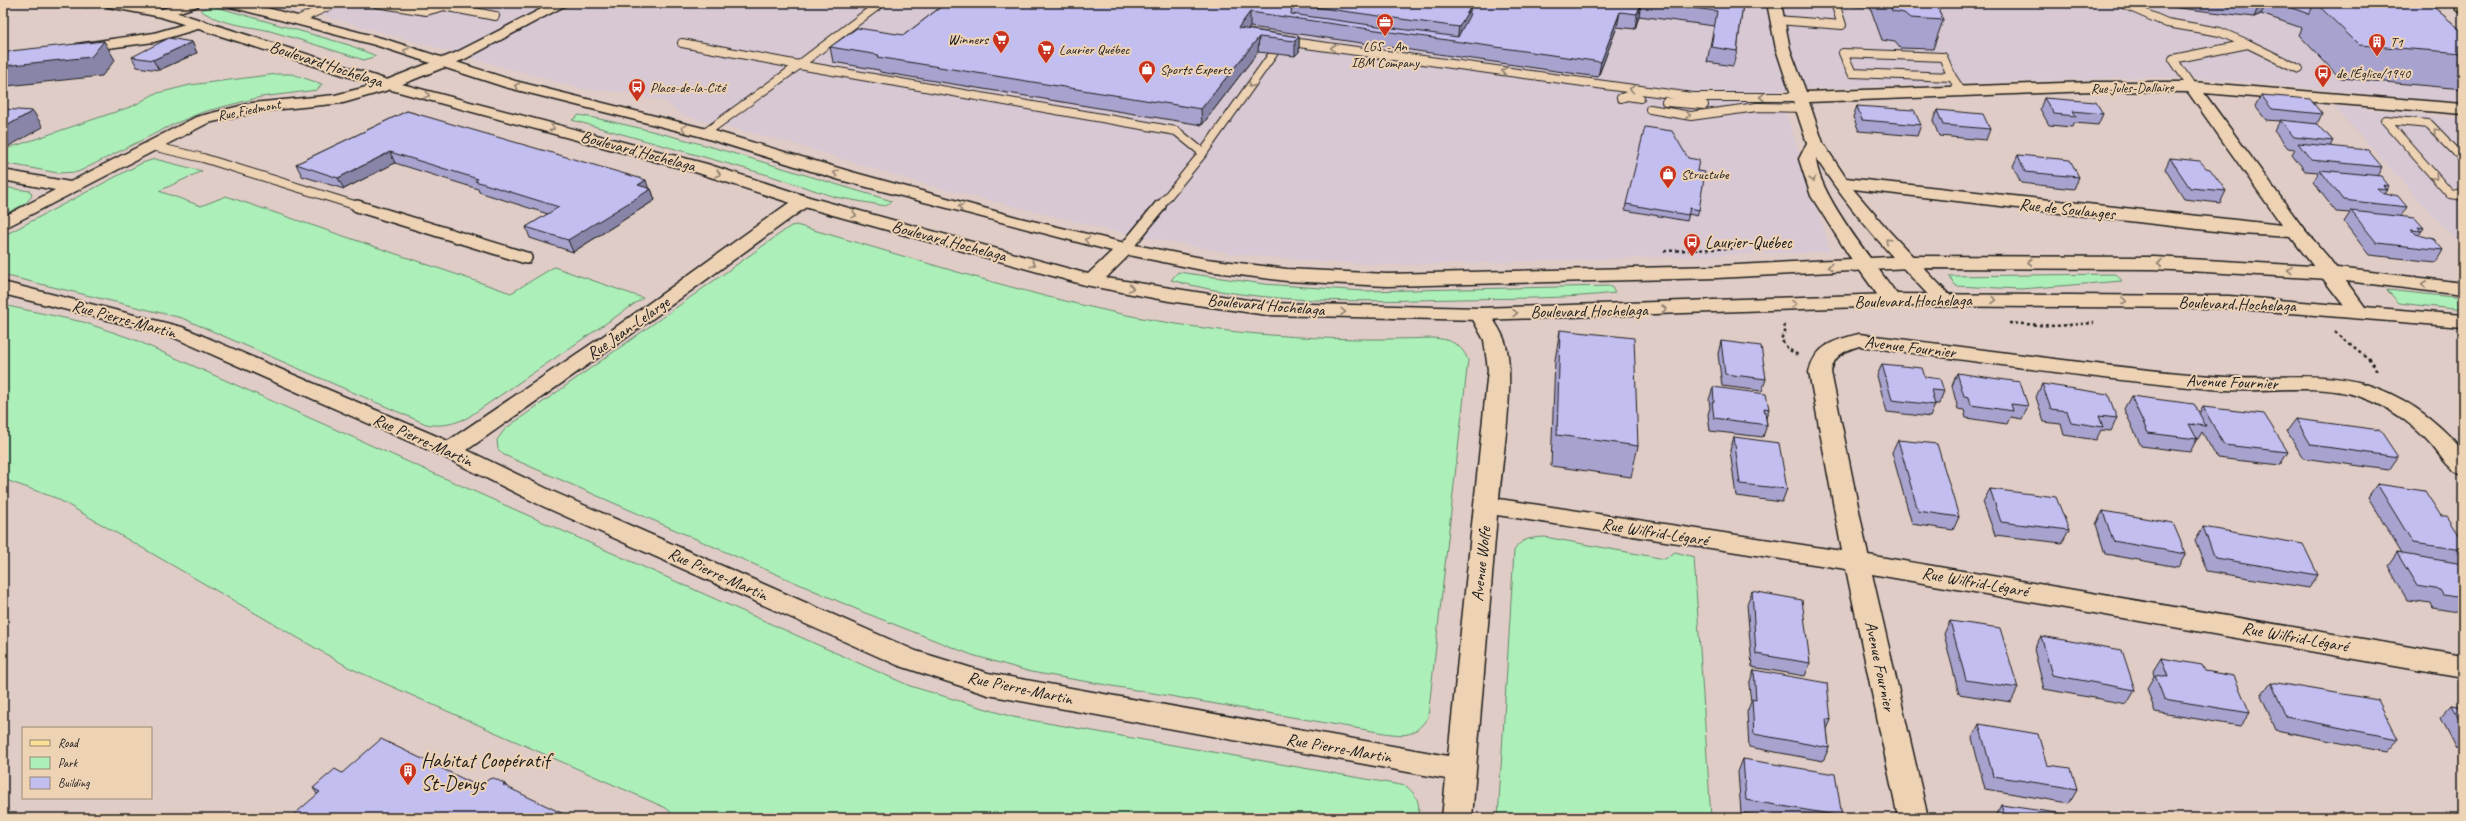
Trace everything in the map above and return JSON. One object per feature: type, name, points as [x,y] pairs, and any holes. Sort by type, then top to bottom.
[{"type":"main road","points":[[2463,3],[2463,10]]},
{"type":"street","name":"Boulevard Hochelaga","points":[[108,3],[164,13],[389,85],[701,168],[803,201],[1092,280],[1169,295],[1267,309],[1480,314],[1891,300],[2229,302],[2358,311],[2463,321]]},
{"type":"street","points":[[164,13],[193,3]]},
{"type":"street","name":"Boulevard Hochelaga","points":[[232,3],[380,42],[443,64],[510,84],[705,133],[846,176],[1125,249],[1207,265],[1287,274],[1366,280],[1717,272],[1909,262],[2154,263],[2329,272],[2463,289]]},
{"type":"street","name":"Rue Fiedmont","points":[[3,224],[70,187],[202,120],[238,109],[284,103],[325,101],[350,96],[389,85],[443,64],[563,3]]},
{"type":"street","points":[[1774,3],[1783,48],[1815,143],[1839,182],[1882,235],[1944,300]]},
{"type":"street","points":[[62,50],[150,40],[170,35],[199,24]]},
{"type":"street","name":"Rue Jules-Dallaire","points":[[1802,102],[1962,92],[2132,86],[2241,89],[2463,109]]},
{"type":"street","points":[[2192,87],[2296,232],[2329,272],[2358,311]]},
{"type":"street","points":[[1815,143],[1807,159],[1817,190],[1865,265],[1891,300]]},
{"type":"street","points":[[3,175],[70,187]]},
{"type":"street","name":"Rue de Soulanges","points":[[1839,182],[2242,228],[2296,232]]},
{"type":"street","name":"Rue Jean-Lelarge","points":[[450,451],[616,336],[803,201]]},
{"type":"street","points":[[1092,280],[1125,249]]},
{"type":"street","name":"Rue Pierre-Martin","points":[[3,288],[175,331],[450,451],[546,498],[907,658],[988,684],[1461,770]]},
{"type":"street","name":"Avenue Wolfe","points":[[1457,818],[1499,370],[1494,340],[1480,314]]},
{"type":"street","name":"Avenue Fournier","points":[[1913,818],[1857,562],[1820,372],[1821,361],[1826,353],[1838,345],[1859,340],[2114,374],[2217,383],[2326,384],[2372,394],[2416,418],[2443,440],[2463,468]]},
{"type":"street","name":"Rue Wilfrid-Légaré","points":[[1486,505],[1857,562],[2463,667]]},
{"type":"lane","points":[[292,19],[318,3]]},
{"type":"lane","points":[[292,19],[334,3]]},
{"type":"lane","points":[[376,3],[429,12],[448,7],[456,3]]},
{"type":"lane","points":[[705,133],[877,6],[858,3]]},
{"type":"lane","points":[[1835,3],[1845,36]]},
{"type":"lane","points":[[2121,3],[2167,23],[2220,32],[2299,69]]},
{"type":"lane","points":[[448,7],[495,16]]},
{"type":"lane","points":[[1777,20],[1842,25]]},
{"type":"lane","points":[[1125,249],[1202,153],[1282,41],[1692,98],[1730,97],[1802,102]]},
{"type":"lane","points":[[682,43],[1176,131],[1202,153]]},
{"type":"lane","points":[[2192,87],[2174,59],[2248,44]]},
{"type":"lane","points":[[1952,77],[1852,73],[1844,52],[1848,49],[1943,57],[1952,77],[1962,92]]},
{"type":"lane","points":[[1621,98],[1627,96],[1687,105],[1719,103],[1730,97]]},
{"type":"lane","points":[[1650,109],[1691,116],[1802,102]]},
{"type":"lane","points":[[2378,102],[2395,120]]},
{"type":"lane","points":[[2463,160],[2429,124],[2385,120],[2450,194],[2463,196]]},
{"type":"lane","points":[[152,146],[203,158],[526,258]]},
{"type":"path","points":[[70,3],[90,7]]},
{"type":"path","points":[[1658,252],[1674,249],[1740,248]]},
{"type":"path","points":[[1775,305],[1786,330],[1781,339],[1788,349],[1798,355]]},
{"type":"path","points":[[2007,322],[2055,326],[2097,322]]},
{"type":"shaded area","points":[[279,3],[2410,3],[2463,50],[2463,103],[2209,79],[2150,77],[1779,90],[1830,248],[1828,252],[1388,265],[1326,262],[1234,254],[1109,230],[927,185],[790,143],[699,120],[680,114],[665,102],[619,92],[581,89]]},
{"type":"shaded area","points":[[2333,106],[2463,119],[2463,248]]},
{"type":"green space","points":[[213,6],[349,45],[376,56],[364,60],[270,31],[225,22],[200,10]]},
{"type":"green space","points":[[277,74],[292,74],[322,84],[317,90],[261,97],[203,112],[174,124],[78,172],[58,173],[3,163],[3,150],[133,106],[154,94],[190,85]]},
{"type":"green space","points":[[579,115],[619,123],[697,143],[892,201],[886,206],[835,197],[768,175],[572,120]]},
{"type":"green space","points":[[155,159],[202,171],[159,191],[201,206],[226,196],[511,293],[554,267],[643,298],[467,418],[452,423],[437,425],[426,424],[182,318],[3,275],[3,236],[142,163]]},
{"type":"green space","points":[[3,187],[30,191],[32,196],[25,204],[3,215]]},
{"type":"green space","points":[[796,225],[1036,294],[1156,321],[1234,332],[1313,338],[1432,338],[1444,339],[1458,346],[1468,360],[1428,717],[1423,724],[1414,732],[1409,734],[1399,735],[1384,733],[1031,672],[972,655],[863,612],[504,455],[498,449],[497,440],[505,429],[791,226]]},
{"type":"green space","points":[[1178,272],[1264,284],[1363,291],[1611,286],[1615,293],[1538,298],[1388,301],[1315,300],[1242,294],[1171,280]]},
{"type":"green space","points":[[2116,274],[2122,281],[2021,289],[1956,286],[1949,276]]},
{"type":"green space","points":[[2387,290],[2463,298],[2463,310],[2399,303]]},
{"type":"green space","points":[[3,305],[83,322],[133,339],[910,686],[1013,717],[1406,786],[1416,797],[1419,808],[1418,818],[677,818],[666,808],[350,668],[56,498],[3,479]]},
{"type":"green space","points":[[1545,537],[1665,559],[1675,552],[1694,557],[1711,818],[1498,818],[1514,551],[1523,541],[1531,538]]},
{"type":"building","name":"Laurier Québec","points":[[946,3],[1292,3],[1291,14],[1458,37],[1469,16],[1471,6],[1449,3],[1641,3],[1637,14],[1620,12],[1601,62],[1250,12],[1238,28],[1299,37],[1295,41],[1259,37],[1201,109],[877,57],[879,55],[830,47],[857,28],[904,35]]},
{"type":"building","points":[[1292,3],[1449,3],[1471,6],[1459,27]]},
{"type":"building","points":[[1651,3],[1743,3],[1737,51],[1711,47],[1717,11]]},
{"type":"building","points":[[1889,3],[1936,3],[1943,20],[1910,18],[1904,13],[1892,11]]},
{"type":"building","points":[[2277,3],[2315,3],[2309,14]]},
{"type":"building","points":[[2316,3],[2429,3],[2463,32],[2463,53],[2359,45]]},
{"type":"building","points":[[169,38],[192,42],[153,60],[132,57]]},
{"type":"building","points":[[104,41],[91,57],[3,66],[3,58],[10,51]]},
{"type":"building","points":[[2261,95],[2310,99],[2322,114],[2272,109]]},
{"type":"building","points":[[2044,98],[2096,102],[2103,114],[2073,111],[2076,116],[2054,114]]},
{"type":"building","points":[[1857,106],[1914,110],[1921,125],[1862,120]]},
{"type":"building","points":[[3,109],[33,111],[3,128]]},
{"type":"building","points":[[1937,110],[1983,114],[1990,129],[1943,125]]},
{"type":"building","points":[[407,111],[646,180],[638,185],[651,189],[568,240],[526,227],[559,207],[475,181],[478,179],[390,152],[338,178],[296,164]]},
{"type":"building","points":[[2280,120],[2318,124],[2333,141],[2294,137]]},
{"type":"building","points":[[1645,127],[1672,131],[1688,158],[1699,160],[1697,171],[1705,172],[1699,210],[1690,208],[1688,215],[1626,204]]},
{"type":"building","points":[[2298,143],[2368,150],[2382,167],[2311,160]]},
{"type":"building","points":[[2018,155],[2070,160],[2079,177],[2025,172]]},
{"type":"building","points":[[2170,158],[2200,161],[2206,168],[2210,169],[2226,191],[2190,188]]},
{"type":"building","points":[[2320,170],[2381,176],[2389,186],[2383,185],[2386,189],[2377,188],[2380,192],[2398,196],[2407,207],[2343,200]]},
{"type":"building","points":[[2351,211],[2415,218],[2424,228],[2418,227],[2421,231],[2411,230],[2415,234],[2434,239],[2443,250],[2377,243]]},
{"type":"building","points":[[1560,330],[1634,338],[1638,446],[1557,435]]},
{"type":"building","points":[[1721,341],[1761,346],[1766,379],[1725,374]]},
{"type":"building","points":[[1882,364],[1922,368],[1925,377],[1940,379],[1944,391],[1931,390],[1935,405],[1892,400]]},
{"type":"building","points":[[1957,373],[2020,382],[2028,406],[2011,404],[2013,411],[1971,405],[1969,397],[1964,396]]},
{"type":"building","points":[[2042,384],[2108,394],[2117,418],[2099,416],[2103,427],[2071,422],[2067,411],[2051,409]]},
{"type":"building","points":[[1713,387],[1766,394],[1769,409],[1764,408],[1767,425],[1714,418],[1712,402],[1714,402]]},
{"type":"building","points":[[2131,396],[2194,404],[2206,426],[2189,424],[2197,439],[2148,433]]},
{"type":"building","points":[[2203,407],[2264,414],[2288,452],[2224,445]]},
{"type":"building","points":[[2296,419],[2380,430],[2398,457],[2311,445]]},
{"type":"building","points":[[1734,437],[1779,443],[1787,489],[1740,484]]},
{"type":"building","points":[[1898,440],[1937,444],[1959,517],[1918,511]]},
{"type":"building","points":[[2377,484],[2425,491],[2441,516],[2447,516],[2463,541],[2463,550],[2413,543]]},
{"type":"building","points":[[1990,489],[2056,497],[2069,530],[2001,522]]},
{"type":"building","points":[[2103,511],[2173,523],[2186,554],[2113,541]]},
{"type":"building","points":[[2203,527],[2303,544],[2318,575],[2215,558]]},
{"type":"building","points":[[2397,553],[2463,564],[2463,598],[2444,595],[2441,590],[2417,586]]},
{"type":"building","points":[[1752,591],[1802,600],[1810,663],[1756,654]]},
{"type":"building","points":[[1950,621],[2000,628],[2018,688],[1966,680]]},
{"type":"building","points":[[2041,636],[2122,650],[2135,690],[2052,675]]},
{"type":"building","points":[[2161,658],[2202,665],[2205,671],[2234,676],[2250,713],[2164,699],[2155,675],[2168,677]]},
{"type":"building","points":[[1754,670],[1827,683],[1831,720],[1826,719],[1829,748],[1754,734],[1752,699],[1756,700]]},
{"type":"building","points":[[2271,682],[2378,700],[2398,739],[2286,717]]},
{"type":"building","points":[[2452,705],[2463,707],[2463,726]]},
{"type":"building","points":[[1979,724],[2038,734],[2047,765],[2071,768],[2077,789],[1993,776]]},
{"type":"building","points":[[381,739],[480,787],[489,779],[494,778],[505,784],[503,785],[572,818],[290,818],[320,792],[313,788],[335,769],[342,773]]},
{"type":"building","points":[[1743,759],[1835,774],[1842,816],[1746,800]]},
{"type":"building","points":[[2001,805],[2064,814],[2065,818],[2005,818]]},
{"type":"place","name":"LGS - An IBM Company","points":[[1385,37]]},
{"type":"place","name":"Winners","points":[[1001,54]]},
{"type":"place","name":"T1","points":[[2377,57]]},
{"type":"place","name":"Laurier Québec","points":[[1046,64]]},
{"type":"place","name":"Sports Experts","points":[[1147,84]]},
{"type":"place","name":"de l'Église/1940","points":[[2323,88]]},
{"type":"place","name":"Place-de-la-Cité","points":[[637,102]]},
{"type":"place","name":"Structube","points":[[1668,189]]},
{"type":"place","name":"Laurier-Québec","points":[[1692,257]]},
{"type":"place","name":"Habitat Coopératif St-Denys","points":[[408,786]]}]
